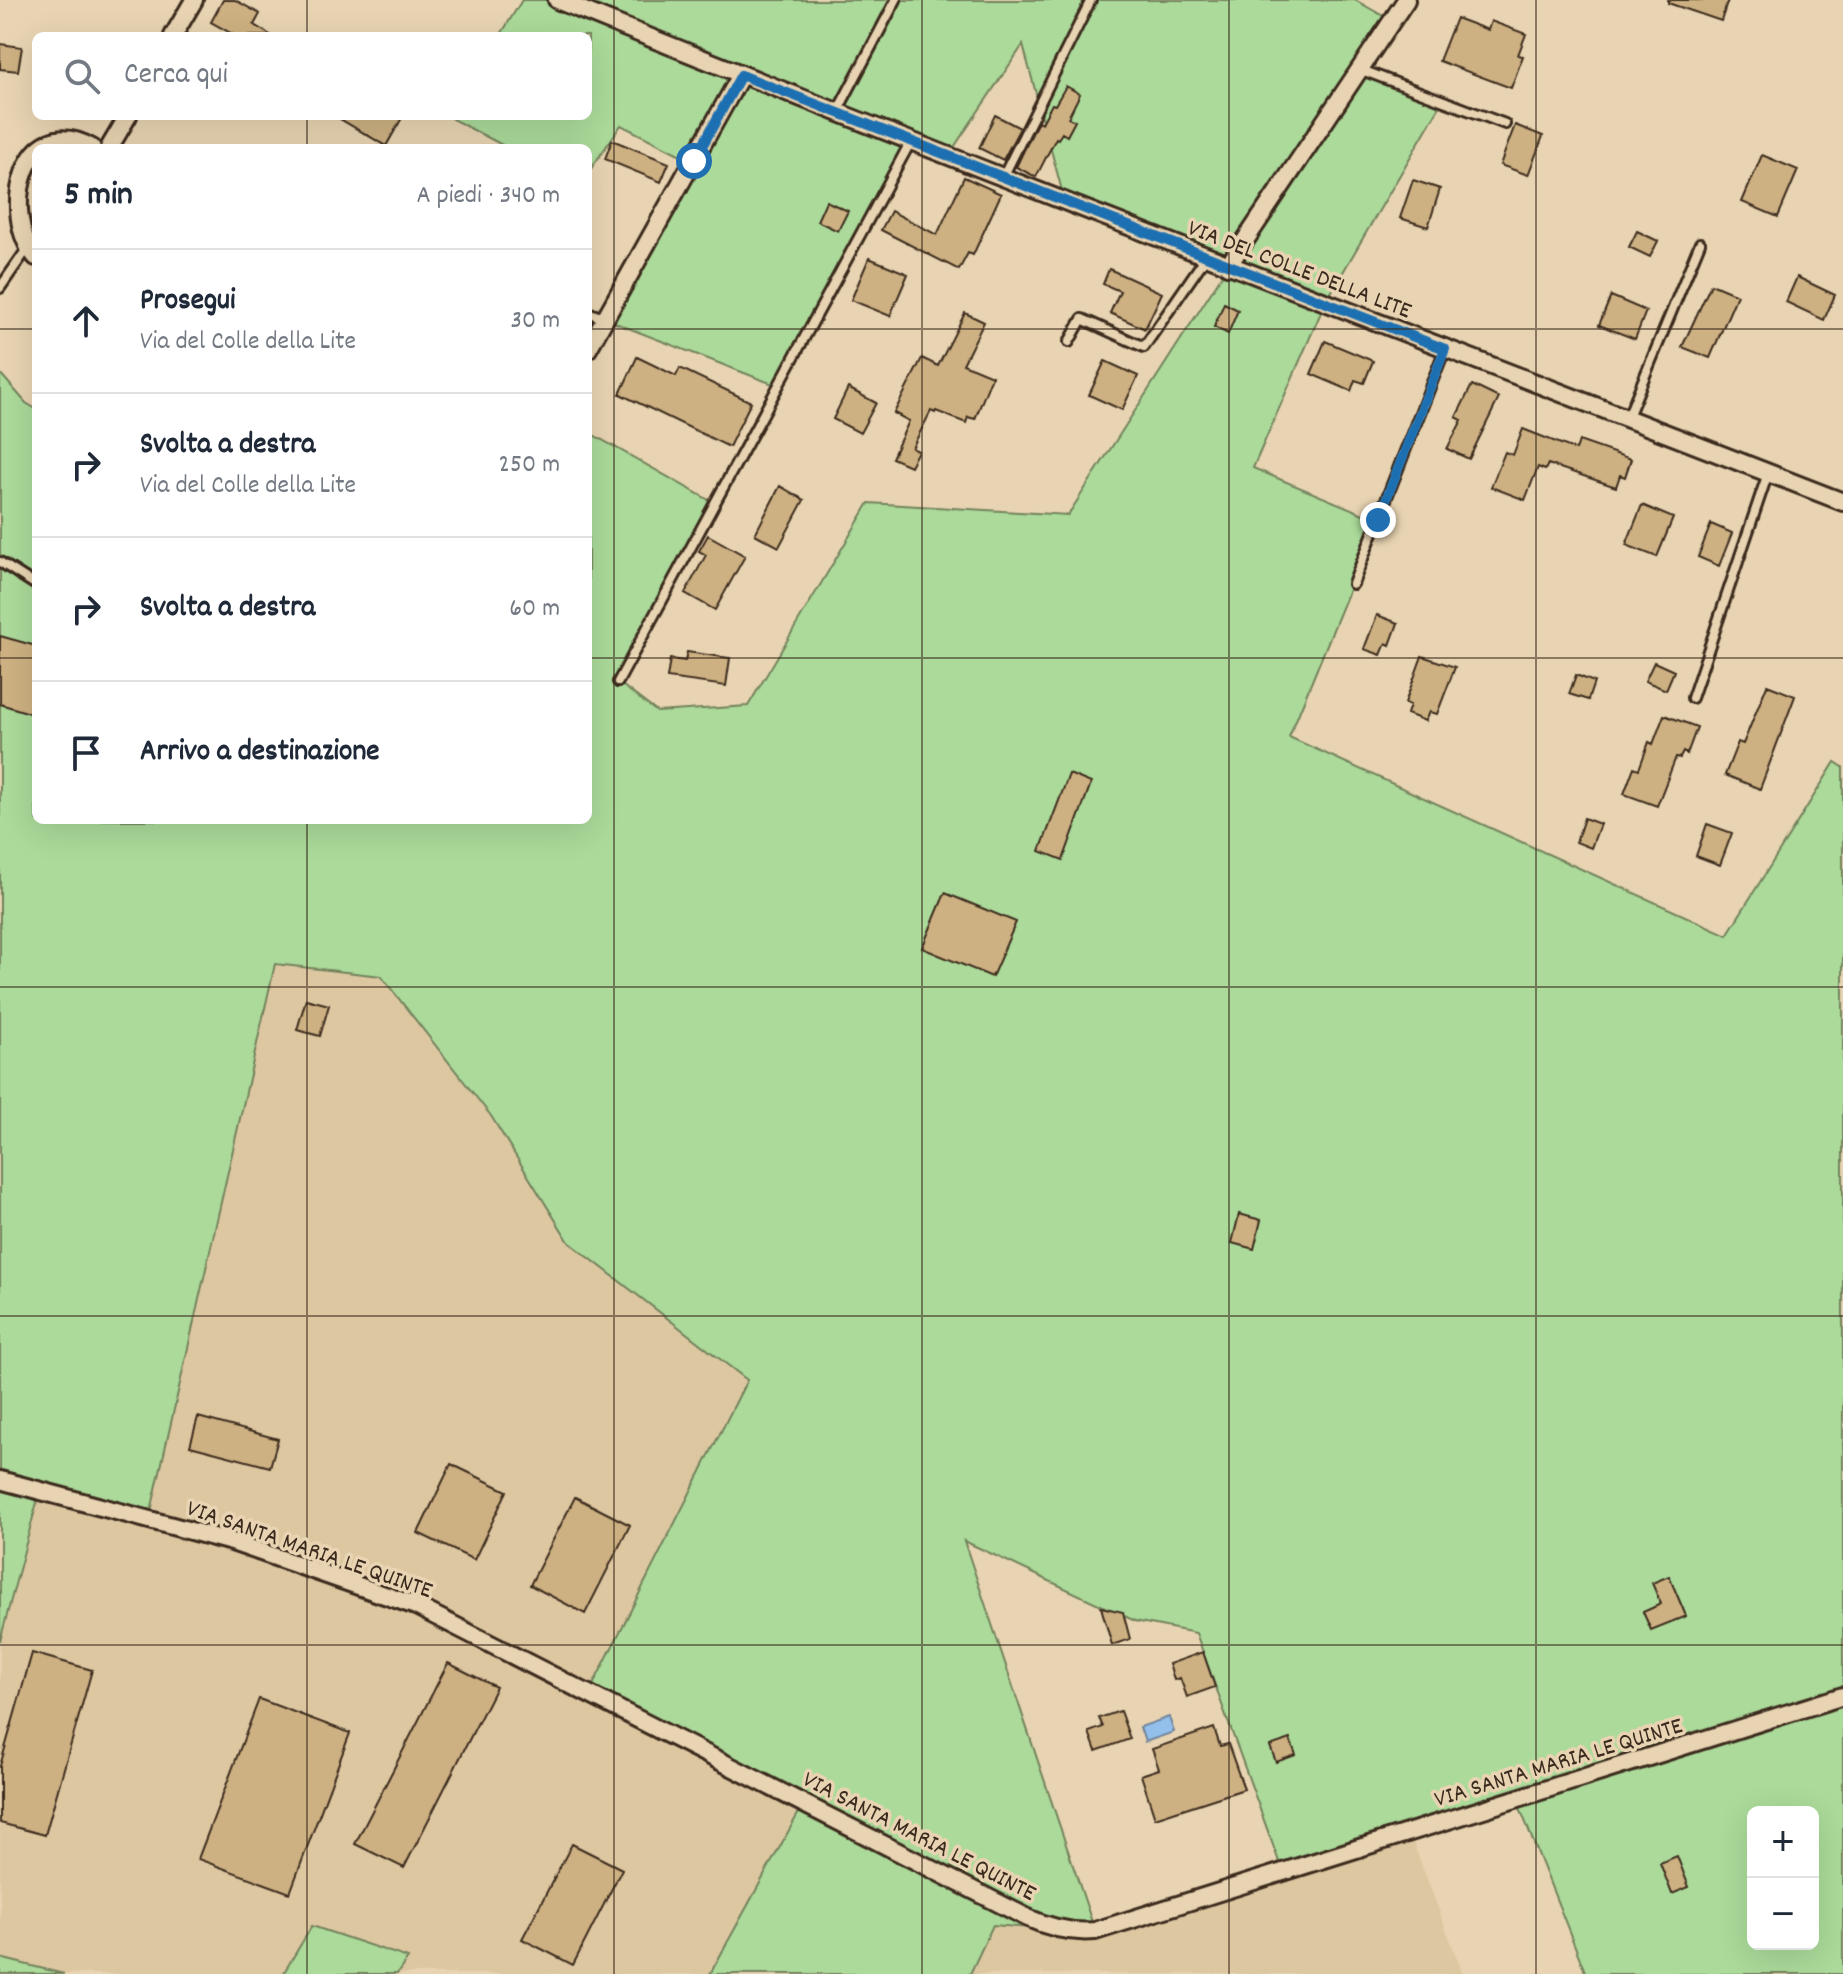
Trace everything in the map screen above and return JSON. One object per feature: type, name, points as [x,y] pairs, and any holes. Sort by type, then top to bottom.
[{"type":"street","points":[[175,32],[194,0]]},
{"type":"street","name":"VIA DEL COLLE DELLA LITE","points":[[557,0],[1228,266],[1843,502]]},
{"type":"street","points":[[1228,266],[1406,0]]},
{"type":"street","points":[[592,342],[741,75]]},
{"type":"street","points":[[111,144],[126,120]]},
{"type":"street","points":[[41,144],[69,140],[80,144]]},
{"type":"street","points":[[10,171],[15,162],[32,148]]},
{"type":"street","points":[[3,219],[11,237],[31,254]]},
{"type":"street","name":"VIA SANTA MARIA LE QUINTE","points":[[0,1480],[232,1542],[416,1606],[1028,1918],[1065,1931],[1095,1931],[1843,1696]]},
{"type":"lane","points":[[837,112],[896,0]]},
{"type":"lane","points":[[1003,177],[1091,0]]},
{"type":"lane","points":[[1359,69],[1505,124]]},
{"type":"lane","points":[[618,682],[911,141]]},
{"type":"lane","points":[[1627,419],[1700,243]]},
{"type":"lane","points":[[0,288],[31,254]]},
{"type":"lane","points":[[1069,342],[1082,319],[1144,347],[1206,257]]},
{"type":"lane","points":[[592,314],[605,319]]},
{"type":"lane","points":[[1353,584],[1445,349]]},
{"type":"lane","points":[[1692,698],[1768,473]]},
{"type":"lane","points":[[0,562],[32,582]]},
{"type":"shaded area","points":[[275,963],[381,976],[491,1116],[569,1242],[747,1380],[589,1693],[804,1803],[710,1974],[397,1974],[408,1959],[312,1927],[283,1974],[64,1974],[0,1958],[0,1641],[40,1491],[149,1520]]},
{"type":"shaded area","points":[[1408,1829],[1463,1974],[970,1974],[993,1925],[1089,1933]]},
{"type":"green space","points":[[522,0],[1355,0],[1392,21],[1360,69],[1443,101],[1325,303],[1253,468],[1378,520],[1289,737],[1727,935],[1835,762],[1843,767],[1843,1974],[1586,1974],[1514,1793],[1282,1870],[1196,1633],[1135,1621],[964,1541],[1095,1931],[993,1925],[970,1974],[710,1974],[804,1803],[589,1693],[747,1380],[569,1242],[491,1116],[381,976],[275,964],[149,1520],[40,1491],[0,1641],[0,373],[32,407],[32,824],[592,824],[592,434],[714,503],[618,682],[657,712],[748,706],[869,503],[1068,515],[1228,266],[1065,202],[1023,45],[948,156],[911,142],[778,386],[605,319],[592,342],[592,314],[604,319],[693,161],[621,125],[592,167],[592,144],[500,144],[454,120],[592,120],[592,32],[502,32]]},
{"type":"green space","points":[[312,1926],[408,1958],[397,1974],[283,1974]]},
{"type":"green space","points":[[0,1958],[64,1974],[0,1974]]},
{"type":"water","points":[[1169,1717],[1174,1732],[1145,1742],[1140,1727]]},
{"type":"building","points":[[223,0],[235,0],[260,14],[254,25],[265,32],[229,32],[211,22]]},
{"type":"building","points":[[1668,0],[1728,0],[1721,21],[1668,3]]},
{"type":"building","points":[[1456,18],[1488,30],[1491,21],[1526,34],[1518,55],[1523,56],[1511,88],[1439,61]]},
{"type":"building","points":[[0,44],[22,47],[18,71],[0,69]]},
{"type":"building","points":[[1066,86],[1080,94],[1068,118],[1075,121],[1067,136],[1062,133],[1056,138],[1036,177],[1016,167],[1038,121],[1042,123]]},
{"type":"building","points":[[995,115],[1020,128],[1003,160],[979,148]]},
{"type":"building","points":[[342,120],[401,120],[387,144]]},
{"type":"building","points":[[1515,125],[1543,136],[1528,175],[1500,165]]},
{"type":"building","points":[[612,140],[669,163],[661,182],[605,159]]},
{"type":"building","points":[[1762,155],[1798,170],[1778,217],[1742,202]]},
{"type":"building","points":[[964,177],[1001,194],[973,255],[968,253],[959,270],[881,230],[891,211],[937,235]]},
{"type":"building","points":[[1413,180],[1440,189],[1428,227],[1400,218]]},
{"type":"building","points":[[826,201],[848,211],[838,231],[817,221]]},
{"type":"building","points":[[1637,231],[1658,241],[1650,257],[1629,247]]},
{"type":"building","points":[[869,258],[908,274],[890,316],[851,300]]},
{"type":"building","points":[[1109,269],[1162,293],[1145,329],[1110,313],[1120,291],[1103,284]]},
{"type":"building","points":[[1797,277],[1835,295],[1824,320],[1786,302]]},
{"type":"building","points":[[1711,284],[1737,295],[1710,358],[1682,347]]},
{"type":"building","points":[[1611,296],[1646,311],[1635,339],[1599,325]]},
{"type":"building","points":[[1224,303],[1238,310],[1228,334],[1214,327]]},
{"type":"building","points":[[965,313],[984,322],[963,364],[992,376],[975,419],[968,417],[966,423],[931,411],[912,448],[918,451],[910,466],[892,458],[909,421],[894,413],[922,358],[938,366]]},
{"type":"building","points":[[1325,341],[1373,361],[1364,383],[1355,380],[1351,391],[1311,374]]},
{"type":"building","points":[[637,357],[676,376],[680,368],[751,402],[729,447],[620,394]]},
{"type":"building","points":[[1105,361],[1138,376],[1122,410],[1089,395]]},
{"type":"building","points":[[1472,385],[1499,398],[1469,459],[1447,449],[1462,420],[1456,417]]},
{"type":"building","points":[[848,388],[876,403],[860,433],[833,419]]},
{"type":"building","points":[[1523,429],[1576,450],[1579,441],[1631,459],[1625,477],[1620,475],[1616,487],[1548,464],[1545,470],[1538,467],[1525,500],[1491,487],[1505,452],[1513,455]]},
{"type":"building","points":[[780,486],[804,500],[779,547],[755,534]]},
{"type":"building","points":[[1642,505],[1673,518],[1657,557],[1626,545]]},
{"type":"building","points":[[1711,524],[1732,533],[1719,566],[1698,557]]},
{"type":"building","points":[[708,535],[745,556],[715,610],[685,593],[706,555],[699,551]]},
{"type":"building","points":[[1377,615],[1398,623],[1390,645],[1386,643],[1381,655],[1364,649]]},
{"type":"building","points":[[0,636],[32,645],[32,714],[0,704]]},
{"type":"building","points":[[687,652],[730,658],[726,686],[667,678],[670,659],[685,661]]},
{"type":"building","points":[[1422,656],[1455,667],[1437,714],[1429,712],[1425,721],[1407,714],[1410,705],[1405,703]]},
{"type":"building","points":[[1654,662],[1674,671],[1666,690],[1645,681]]},
{"type":"building","points":[[1576,675],[1594,682],[1588,700],[1569,694]]},
{"type":"building","points":[[1767,685],[1795,696],[1760,789],[1725,775],[1738,742],[1743,744]]},
{"type":"building","points":[[1664,715],[1697,727],[1687,754],[1683,752],[1680,758],[1676,757],[1657,806],[1624,794],[1634,767],[1639,769],[1649,742],[1653,744]]},
{"type":"building","points":[[1069,774],[1091,783],[1063,860],[1040,851]]},
{"type":"building","points":[[1584,818],[1600,824],[1591,848],[1576,842]]},
{"type":"building","points":[[1707,824],[1732,833],[1720,865],[1696,856]]},
{"type":"building","points":[[945,893],[1016,922],[992,977],[922,948]]},
{"type":"building","points":[[306,999],[329,1005],[320,1036],[297,1030]]},
{"type":"building","points":[[1239,1214],[1261,1220],[1254,1249],[1232,1243]]},
{"type":"building","points":[[198,1417],[278,1439],[270,1467],[190,1446]]},
{"type":"building","points":[[451,1464],[507,1491],[474,1560],[418,1533]]},
{"type":"building","points":[[575,1497],[630,1525],[585,1614],[530,1585]]},
{"type":"building","points":[[1669,1576],[1686,1616],[1651,1630],[1643,1612],[1661,1604],[1652,1583]]},
{"type":"building","points":[[1101,1607],[1123,1612],[1130,1639],[1112,1645]]},
{"type":"building","points":[[1203,1652],[1215,1687],[1187,1697],[1180,1678],[1174,1680],[1169,1664]]},
{"type":"building","points":[[32,1653],[92,1670],[45,1835],[0,1823],[0,1766]]},
{"type":"building","points":[[448,1663],[496,1687],[404,1868],[355,1844]]},
{"type":"building","points":[[259,1699],[350,1733],[290,1893],[198,1859]]},
{"type":"building","points":[[1120,1711],[1130,1739],[1096,1751],[1089,1732],[1103,1727],[1099,1718]]},
{"type":"building","points":[[1214,1728],[1220,1746],[1228,1744],[1244,1789],[1155,1818],[1141,1775],[1159,1769],[1152,1749]]},
{"type":"building","points":[[1290,1739],[1296,1755],[1276,1762],[1270,1746]]},
{"type":"building","points":[[572,1844],[622,1869],[573,1965],[522,1939]]},
{"type":"building","points":[[1677,1856],[1689,1887],[1672,1894],[1660,1863]]},
{"type":"route","points":[[694,161],[741,75],[1445,349],[1378,520]]}]
